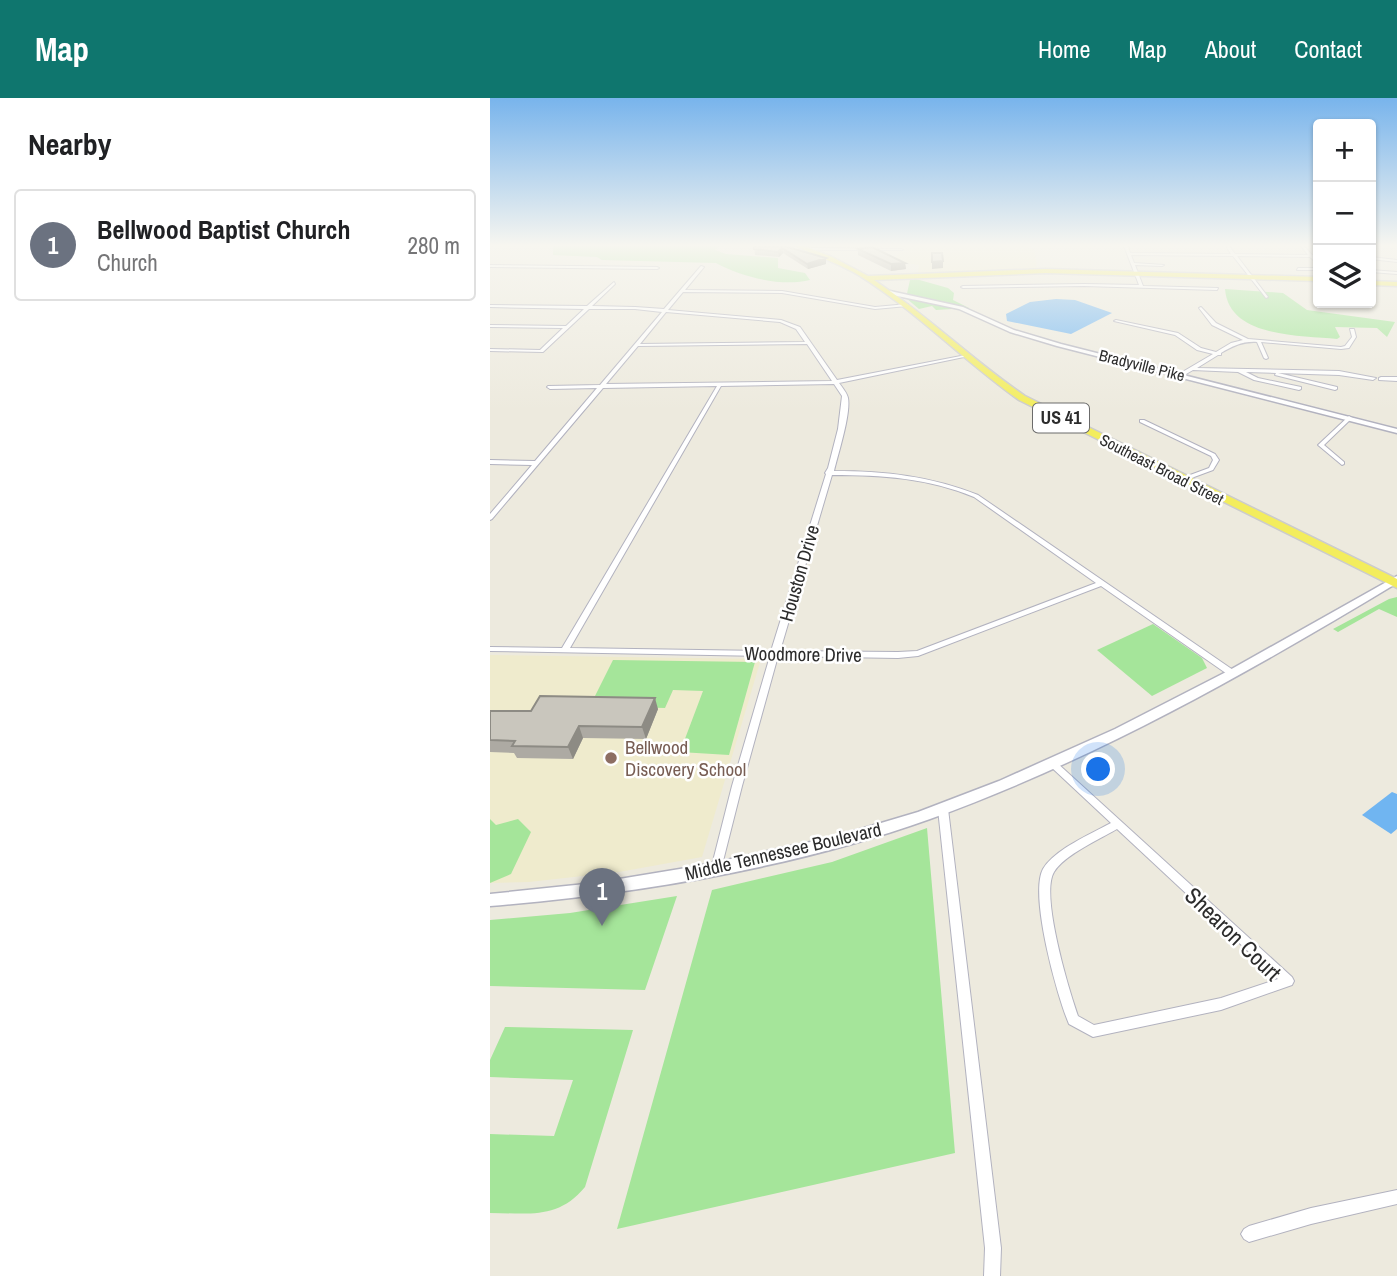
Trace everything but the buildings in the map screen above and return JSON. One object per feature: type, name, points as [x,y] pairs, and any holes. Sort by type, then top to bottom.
[{"type":"main road","name":"Southeast Broad Street","points":[[901,301],[964,356],[1022,398],[1184,480],[1395,581]]},
{"type":"main road","name":"Bradyville Pike","points":[[931,301],[946,304],[1026,335],[1397,431]]},
{"type":"main road","name":"Middle Tennessee Boulevard","points":[[490,900],[621,887],[716,869],[843,841],[943,809],[1052,764],[1233,674],[1395,581]]},
{"type":"street","points":[[490,350],[541,351],[593,301]]},
{"type":"street","points":[[490,518],[675,301]]},
{"type":"street","points":[[830,301],[863,306],[907,305]]},
{"type":"street","points":[[490,306],[667,310]]},
{"type":"street","points":[[1201,308],[1214,324],[1248,341]]},
{"type":"street","name":"Houston Drive","points":[[667,310],[769,319],[798,328],[845,396],[845,410],[741,764],[716,869]]},
{"type":"street","points":[[1115,321],[1176,334],[1199,349],[1219,354]]},
{"type":"street","points":[[490,326],[566,327]]},
{"type":"street","points":[[1181,375],[1233,344],[1258,340],[1341,348],[1347,347],[1354,337],[1352,330]]},
{"type":"street","points":[[1258,340],[1266,358]]},
{"type":"street","points":[[638,345],[809,343]]},
{"type":"street","points":[[550,387],[836,382],[964,356]]},
{"type":"street","points":[[1192,369],[1339,373],[1373,378]]},
{"type":"street","points":[[1234,369],[1256,379],[1299,388]]},
{"type":"street","points":[[1269,370],[1284,377],[1335,388]]},
{"type":"street","points":[[1381,379],[1397,379]]},
{"type":"street","points":[[564,651],[719,386]]},
{"type":"street","points":[[1342,463],[1321,445],[1349,418]]},
{"type":"street","points":[[1142,421],[1213,455],[1216,460],[1211,469],[1184,480]]},
{"type":"street","points":[[490,462],[536,463]]},
{"type":"street","points":[[828,472],[892,473],[954,486],[976,496],[1233,674]]},
{"type":"street","name":"Woodmore Drive","points":[[490,649],[775,654],[919,653],[1103,583]]},
{"type":"street","name":"Shearon Court","points":[[1052,764],[1288,981],[1221,1004],[1093,1031],[1073,1020],[1064,998],[1043,893],[1047,872],[1067,855],[1116,825]]},
{"type":"street","points":[[943,809],[993,1248],[992,1276]]},
{"type":"street","points":[[1249,1234],[1311,1216],[1397,1197]]},
{"type":"shaded area","name":"Bellwood Discovery School","points":[[490,655],[761,659],[702,857],[619,872],[529,882],[490,883]]},
{"type":"green space","points":[[910,301],[955,301],[969,308],[936,310],[932,306],[919,309]]},
{"type":"green space","points":[[1228,301],[1294,301],[1307,310],[1395,322],[1387,337],[1377,328],[1335,327],[1340,337],[1337,339],[1286,334],[1252,325],[1239,317]]},
{"type":"green space","points":[[1397,597],[1397,617],[1379,609],[1338,632],[1333,629],[1389,599]]},
{"type":"green space","points":[[1153,624],[1202,658],[1207,668],[1152,696],[1097,650]]},
{"type":"green space","points":[[613,660],[755,662],[729,755],[680,752],[703,691],[673,690],[665,708],[590,706]]},
{"type":"green space","points":[[490,819],[496,825],[518,819],[531,832],[511,874],[490,883]]},
{"type":"green space","points":[[927,828],[955,1153],[617,1229],[712,890],[832,862]]},
{"type":"green space","points":[[677,896],[645,990],[490,986],[490,920],[570,913]]},
{"type":"green space","points":[[505,1027],[633,1030],[585,1187],[575,1198],[553,1210],[490,1213],[490,1134],[554,1136],[573,1080],[490,1077],[490,1060]]},
{"type":"water","points":[[1078,301],[1112,313],[1071,334],[1007,321],[1006,314],[1030,302]]},
{"type":"water","points":[[1392,792],[1397,794],[1397,829],[1391,834],[1362,815]]},
{"type":"place","name":"Bellwood Discovery School","points":[[611,758]]},
{"type":"place","name":"Bellwood Baptist Church","points":[[602,926]]}]
